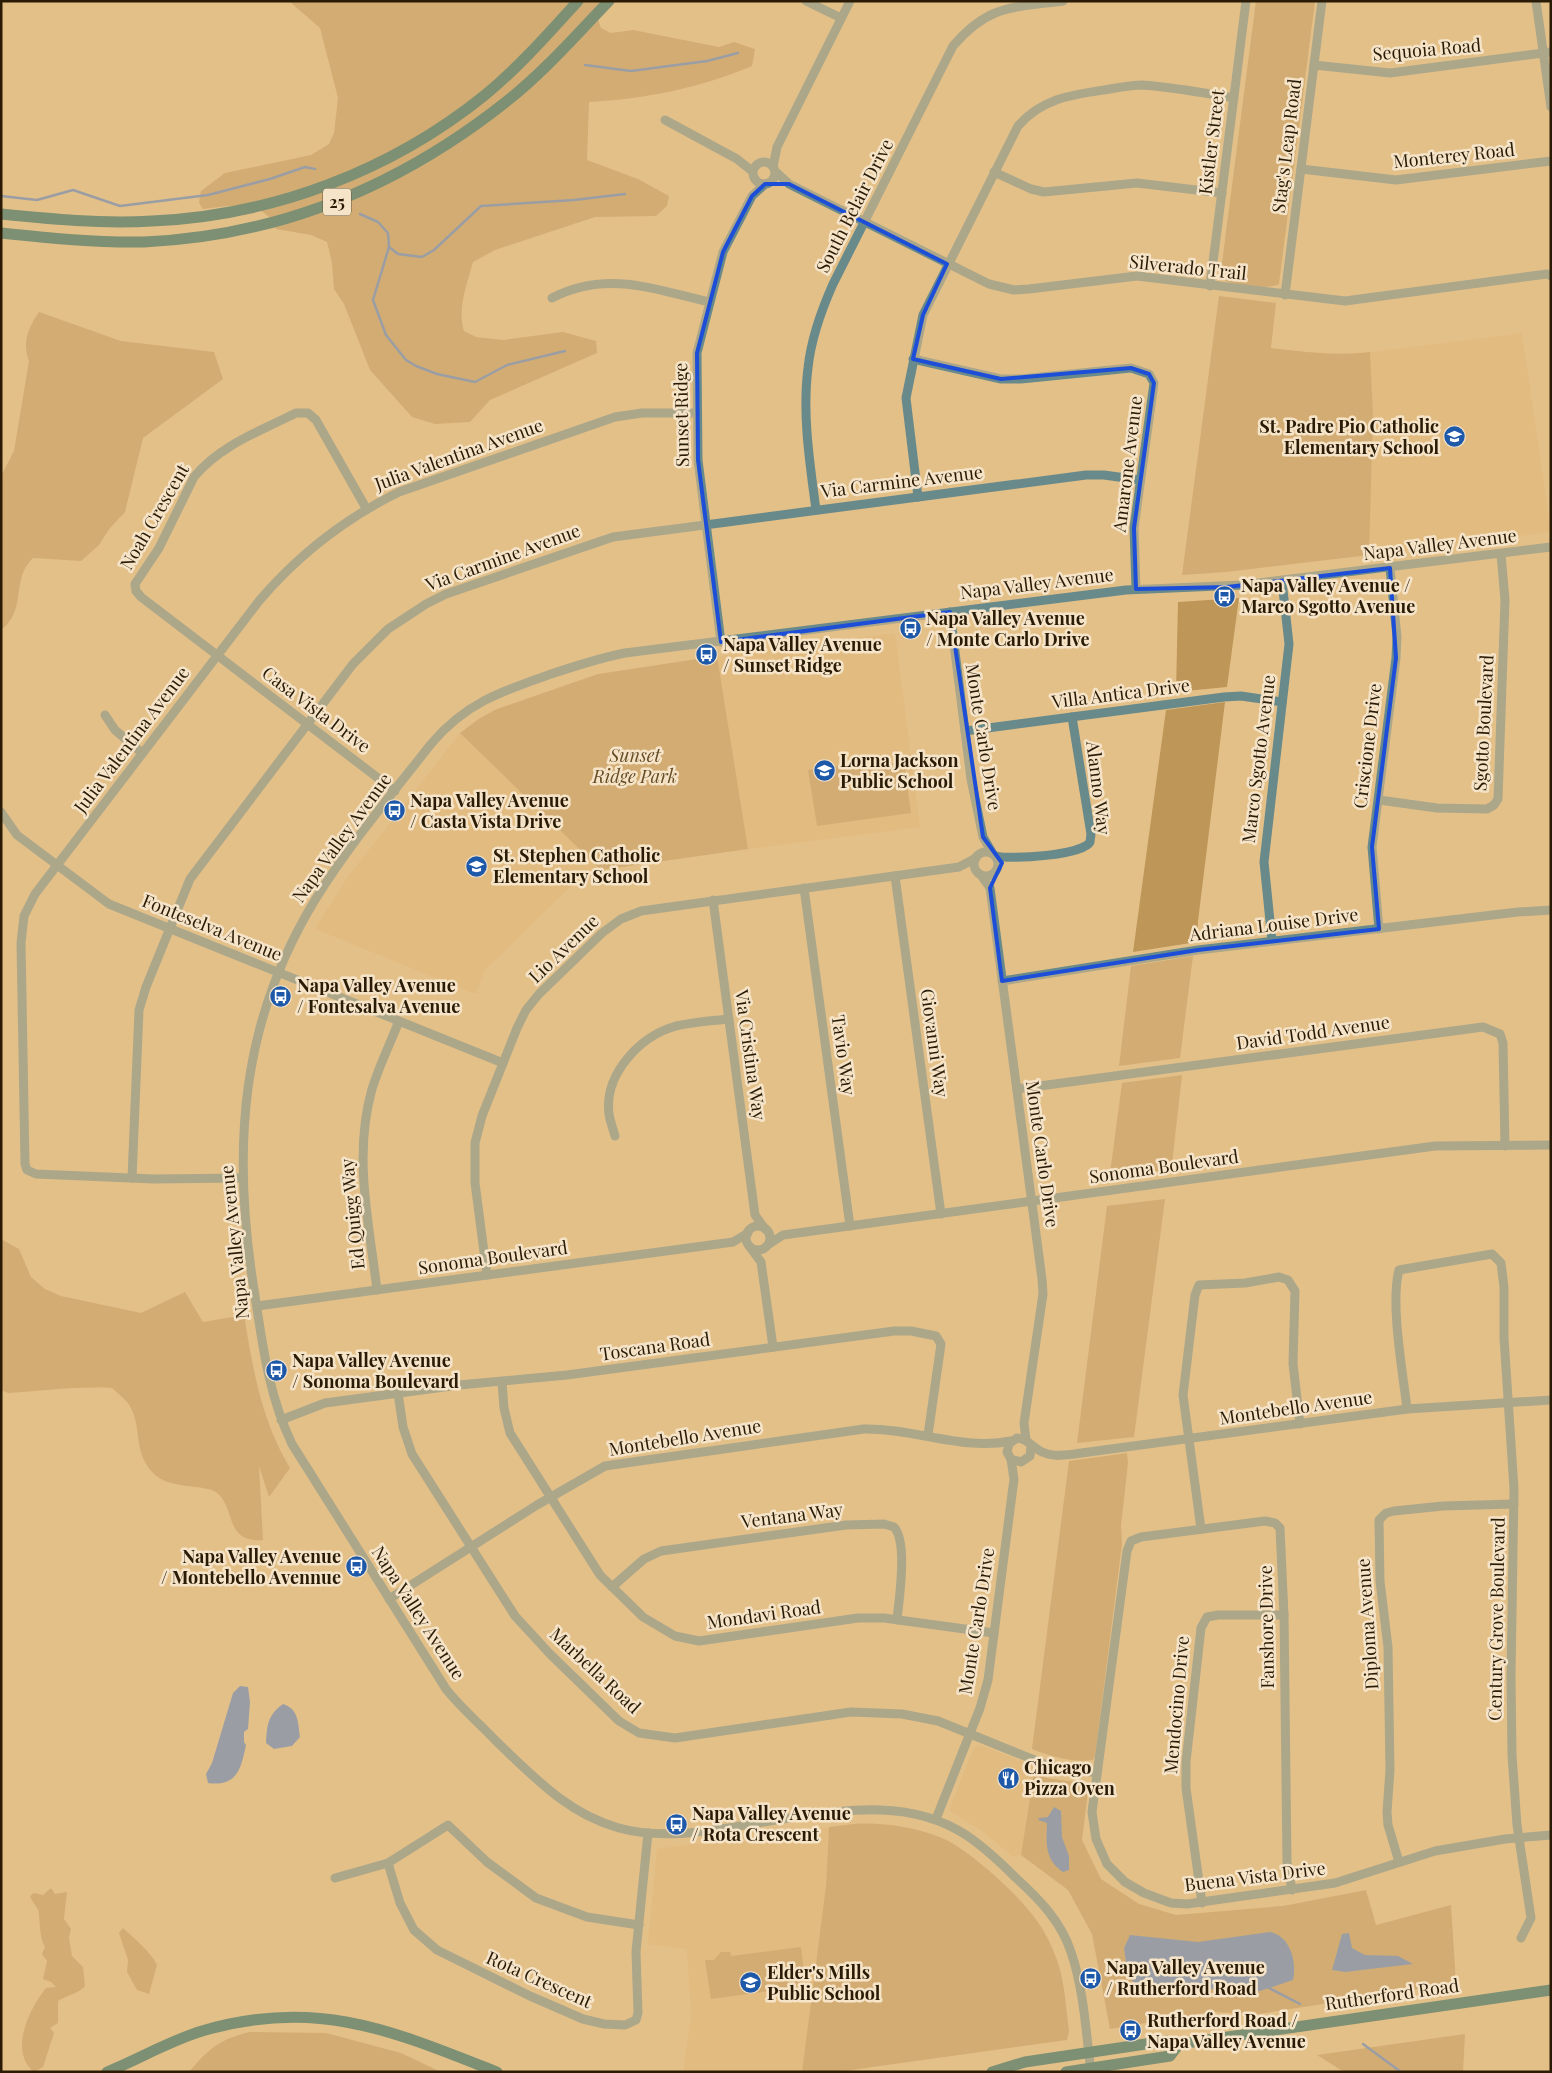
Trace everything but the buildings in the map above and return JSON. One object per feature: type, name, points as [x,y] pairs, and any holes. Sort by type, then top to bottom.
[{"type":"main road","name":"25","points":[[1,214],[81,221],[153,221],[232,212],[307,192],[386,159],[448,122],[519,65],[578,1]]},
{"type":"main road","name":"25","points":[[1,234],[96,241],[144,242],[181,239],[249,229],[343,200],[402,172],[459,138],[508,100],[609,1]]},
{"type":"main road","name":"Rutherford Road","points":[[999,2071],[1025,2062],[1089,2052],[1166,2041],[1179,2044],[1551,1990]]},
{"type":"main road","points":[[107,2072],[201,2031],[248,2021],[289,2017],[340,2020],[384,2029],[497,2072]]},
{"type":"main road","name":"Rutherford Road","points":[[1066,2072],[1091,2070],[1170,2056],[1179,2044]]},
{"type":"street","points":[[806,1],[841,18]]},
{"type":"street","points":[[756,168],[777,147],[850,1]]},
{"type":"street","name":"South Belair Drive","points":[[816,510],[808,447],[807,369],[822,310],[864,222],[953,46],[978,21],[1003,10],[1063,1]]},
{"type":"street","name":"Kistler Street","points":[[1210,286],[1246,1]]},
{"type":"street","name":"Stag's Leap Road","points":[[1285,295],[1322,1]]},
{"type":"street","points":[[1536,1],[1547,53],[1551,108]]},
{"type":"street","name":"Sequoia Road","points":[[1314,65],[1390,73],[1547,53]]},
{"type":"street","points":[[918,497],[906,398],[924,315],[947,264],[1013,134],[1024,119],[1041,106],[1064,96],[1142,85],[1234,98]]},
{"type":"street","points":[[665,120],[756,168]]},
{"type":"street","points":[[774,169],[777,147]]},
{"type":"street","name":"Monterey Road","points":[[1301,169],[1396,180],[1551,160]]},
{"type":"street","name":"Silverado Trail","points":[[756,168],[766,162],[788,184],[989,284],[1014,290],[1130,276],[1346,301],[1549,274]]},
{"type":"street","points":[[756,168],[758,182],[767,183]]},
{"type":"street","name":"Sunset Ridge","points":[[721,642],[698,460],[696,413],[697,353],[723,252],[752,196],[756,168]]},
{"type":"street","name":"Sunset Ridge","points":[[752,196],[767,183],[774,169]]},
{"type":"street","points":[[994,172],[1031,189],[1044,192],[1137,182],[1222,193]]},
{"type":"street","name":"Silverado Trail","points":[[767,183],[788,184]]},
{"type":"street","points":[[552,298],[572,288],[619,283],[635,284],[709,302]]},
{"type":"street","name":"Amarone Avenue","points":[[913,359],[1001,379],[1021,379],[1131,368],[1149,374],[1154,383],[1134,528],[1136,589]]},
{"type":"street","name":"Noah Crescent","points":[[217,656],[141,597],[136,592],[135,584],[159,548],[194,477],[206,463],[219,453],[296,413],[308,413],[316,420],[366,508]]},
{"type":"street","name":"Julia Valentina Avenue","points":[[242,1178],[132,1178],[36,1174],[31,1173],[24,1164],[22,929],[29,904],[259,601],[293,564],[329,533],[366,508],[422,483],[615,417],[642,413],[696,413]]},
{"type":"street","name":"Via Carmine Avenue","points":[[132,1178],[139,1010],[146,987],[190,879],[201,861],[353,664],[388,629],[426,604],[471,584],[592,542],[613,537],[1095,474],[1140,480]]},
{"type":"street","name":"Napa Valley Avenue","points":[[1091,2070],[1072,1955],[1052,1914],[1042,1902],[976,1842],[936,1819],[901,1811],[866,1808],[685,1832],[648,1833],[618,1828],[594,1819],[554,1795],[452,1696],[303,1463],[281,1420],[269,1382],[246,1230],[242,1178],[243,1126],[249,1078],[262,1021],[279,973],[300,928],[322,889],[395,791],[449,723],[489,696],[600,658],[1136,589],[1212,588],[1282,581],[1551,547]]},
{"type":"street","name":"Sgotto Boulevard","points":[[1379,800],[1437,808],[1487,809],[1498,799],[1505,600],[1501,554]]},
{"type":"street","name":"Criscione Drive","points":[[1379,929],[1372,846],[1397,637],[1390,568]]},
{"type":"street","name":"Marco Sgotto Avenue","points":[[1272,942],[1264,862],[1289,644],[1282,581]]},
{"type":"street","name":"Monte Carlo Drive","points":[[950,612],[964,731],[983,838],[994,855]]},
{"type":"street","name":"Casa Vista Drive","points":[[217,656],[395,791]]},
{"type":"street","name":"Villa Antica Drive","points":[[964,731],[1233,696],[1282,702]]},
{"type":"street","points":[[105,715],[115,730],[142,753]]},
{"type":"street","name":"Alanno Way","points":[[994,855],[1013,859],[1081,850],[1090,842],[1072,717]]},
{"type":"street","name":"Fonteselva Avenue","points":[[1,812],[17,835],[104,901],[503,1063]]},
{"type":"street","name":"Monte Carlo Drive","points":[[977,857],[983,838]]},
{"type":"street","points":[[984,852],[994,855],[998,863],[996,871],[988,876],[980,874],[974,866],[977,857],[984,852]]},
{"type":"street","name":"Lio Avenue","points":[[487,1275],[475,1183],[475,1144],[482,1116],[522,1017],[530,1004],[612,925],[641,911],[959,867],[977,857]]},
{"type":"street","name":"Alanno Way","points":[[996,871],[1013,859]]},
{"type":"street","name":"Lio Avenue","points":[[959,867],[980,874]]},
{"type":"street","name":"Monte Carlo Drive","points":[[996,871],[990,888],[1043,1294],[1024,1423],[1028,1443]]},
{"type":"street","name":"Monte Carlo Drive","points":[[980,874],[990,888]]},
{"type":"street","name":"Giovanni Way","points":[[895,876],[941,1214]]},
{"type":"street","name":"Tavio Way","points":[[804,888],[850,1226]]},
{"type":"street","name":"Via Cristina Way","points":[[713,900],[755,1215],[765,1229]]},
{"type":"street","name":"Adriana Louise Drive","points":[[1002,981],[1198,950],[1518,912],[1551,910]]},
{"type":"street","points":[[615,1136],[609,1113],[611,1092],[622,1066],[630,1054],[663,1031],[689,1024],[729,1019]]},
{"type":"street","name":"Ed Quigg Way","points":[[377,1290],[363,1181],[362,1143],[373,1088],[399,1021]]},
{"type":"street","name":"David Todd Avenue","points":[[1017,1089],[1483,1027],[1500,1034],[1503,1043],[1505,1146]]},
{"type":"street","name":"Sonoma Boulevard","points":[[768,1245],[783,1235],[1434,1146],[1551,1146]]},
{"type":"street","name":"Via Cristina Way","points":[[748,1232],[755,1215]]},
{"type":"street","points":[[762,1262],[746,1241],[748,1232],[756,1227],[765,1229],[770,1234],[762,1262],[773,1347]]},
{"type":"street","name":"Sonoma Boulevard","points":[[765,1229],[783,1235]]},
{"type":"street","name":"Sonoma Boulevard","points":[[733,1242],[748,1232]]},
{"type":"street","name":"Sonoma Boulevard","points":[[257,1306],[733,1242],[750,1247]]},
{"type":"street","points":[[750,1247],[760,1250],[768,1245]]},
{"type":"street","name":"Century Grove Boulevard","points":[[1407,1409],[1399,1342],[1396,1280],[1399,1270],[1492,1254],[1501,1263],[1504,1287],[1507,1401],[1514,1504],[1511,1686],[1512,1755],[1519,1838],[1532,1918],[1521,1938]]},
{"type":"street","points":[[1201,1529],[1183,1395],[1196,1295],[1199,1285],[1245,1283],[1279,1278],[1288,1280],[1295,1291],[1292,1364],[1300,1424]]},
{"type":"street","name":"Toscana Road","points":[[281,1420],[325,1403],[894,1331],[911,1331],[936,1336],[940,1344],[928,1435]]},
{"type":"street","name":"Mondavi Road","points":[[502,1382],[504,1408],[510,1433],[596,1570],[643,1617],[675,1636],[699,1642],[858,1618],[897,1620],[994,1632]]},
{"type":"street","name":"Marbella Road","points":[[398,1393],[403,1427],[412,1454],[515,1616],[550,1654],[619,1721],[639,1732],[675,1738],[851,1712],[902,1714],[938,1721],[1047,1765],[1097,1773]]},
{"type":"street","name":"Montebello Avenue","points":[[1025,1460],[1046,1454],[1074,1454],[1188,1440],[1407,1409],[1507,1401],[1551,1400]]},
{"type":"street","name":"Monte Carlo Drive","points":[[1013,1440],[1024,1423]]},
{"type":"street","name":"Montebello Avenue","points":[[389,1599],[591,1472],[619,1462],[864,1429],[928,1435],[991,1445],[1013,1440]]},
{"type":"street","points":[[1013,1440],[1028,1443],[1031,1453],[1025,1460],[1018,1462],[1010,1457],[1007,1448],[1013,1440]]},
{"type":"street","name":"Montebello Avenue","points":[[1028,1443],[1046,1454]]},
{"type":"street","name":"Montebello Avenue","points":[[991,1445],[1010,1457]]},
{"type":"street","name":"Monte Carlo Drive","points":[[936,1819],[984,1694],[1014,1478],[1010,1457]]},
{"type":"street","name":"Monte Carlo Drive","points":[[1014,1478],[1025,1460]]},
{"type":"street","name":"Diploma Avenue","points":[[1399,1862],[1388,1825],[1387,1812],[1390,1770],[1388,1647],[1380,1581],[1379,1520],[1386,1513],[1443,1506],[1514,1504]]},
{"type":"street","name":"Fanshore Drive","points":[[1127,1551],[1131,1541],[1141,1537],[1270,1521],[1280,1528],[1284,1614],[1287,1862],[1292,1890]]},
{"type":"street","name":"Ventana Way","points":[[612,1588],[644,1559],[669,1549],[846,1525],[888,1525],[896,1529],[900,1539],[901,1580],[897,1620]]},
{"type":"street","name":"Buena Vista Drive","points":[[1127,1551],[1092,1812],[1096,1839],[1107,1864],[1125,1882],[1144,1893],[1171,1903],[1202,1903],[1336,1883],[1435,1851],[1551,1835]]},
{"type":"street","name":"Mendocino Drive","points":[[1202,1903],[1186,1788],[1186,1762],[1201,1628],[1207,1618],[1218,1615],[1284,1614]]},
{"type":"street","points":[[335,1878],[388,1863],[448,1825],[487,1862],[536,1898],[587,1918],[639,1925]]},
{"type":"street","name":"Rota Crescent","points":[[388,1863],[400,1903],[414,1930],[437,1950],[530,1996],[583,2019],[604,2024],[626,2025],[636,2020],[638,2013],[636,1952],[648,1833]]},
{"type":"highlighted area","points":[[765,184],[789,184],[947,264],[923,315],[913,359],[1001,379],[1131,368],[1149,374],[1154,383],[1134,528],[1136,589],[1227,587],[1390,568],[1396,658],[1372,847],[1379,929],[1198,950],[1002,981],[990,888],[1002,863],[983,837],[950,612],[721,642],[698,460],[697,353],[723,252],[752,196]]},
{"type":"shaded area","name":"St. Padre Pio Catholic Elementary School","points":[[1522,333],[1551,532],[1369,555],[1373,415],[1370,352]]},
{"type":"shaded area","name":"Lorna Jackson Public School","points":[[895,633],[920,827],[748,849],[717,656]]},
{"type":"shaded area","name":"St. Stephen Catholic Elementary School","points":[[460,733],[601,870],[583,878],[567,890],[485,970],[476,994],[315,929],[347,878]]},
{"type":"shaded area","points":[[979,1745],[1035,1766],[1021,1855],[1013,1857],[985,1833],[949,1810],[974,1748]]},
{"type":"shaded area","name":"Elder's Mills Public School","points":[[829,1827],[826,1886],[802,2072],[683,2072],[691,2016],[687,1949],[648,1944],[657,1849]]},
{"type":"green space","points":[[289,1],[600,1],[597,16],[601,28],[611,33],[633,30],[719,47],[734,42],[755,49],[752,66],[732,74],[672,91],[631,98],[589,102],[587,160],[638,179],[669,196],[667,206],[656,216],[595,217],[495,250],[473,262],[462,305],[462,323],[464,331],[476,337],[503,340],[563,332],[596,341],[597,353],[490,400],[470,422],[435,424],[412,417],[370,370],[344,304],[334,289],[332,263],[327,242],[311,235],[276,229],[271,219],[255,208],[224,206],[203,209],[199,203],[201,191],[225,173],[311,155],[329,144],[334,133],[338,98],[320,28]]},
{"type":"green space","points":[[1256,1],[1315,1],[1279,284],[1267,287],[1240,285],[1220,278]]},
{"type":"green space","points":[[1219,296],[1276,303],[1271,348],[1333,354],[1370,352],[1373,415],[1369,555],[1226,572],[1182,575]]},
{"type":"green space","points":[[39,312],[121,341],[214,352],[223,379],[143,438],[125,512],[110,528],[99,545],[81,561],[33,558],[22,576],[14,613],[1,630],[1,476],[14,451],[29,361],[26,348],[27,336]]},
{"type":"green space","points":[[1239,598],[1227,687],[1176,692],[1178,602]]},
{"type":"green space","name":"Sunset Ridge Park","points":[[717,656],[748,849],[601,870],[460,733],[480,718],[497,709],[598,674]]},
{"type":"green space","points":[[1225,702],[1197,942],[1133,952],[1166,710]]},
{"type":"green space","points":[[867,762],[869,767],[904,762],[911,813],[817,826],[808,770]]},
{"type":"green space","points":[[1193,956],[1180,1058],[1119,1066],[1131,966]]},
{"type":"green space","points":[[1182,1075],[1171,1173],[1109,1181],[1122,1083]]},
{"type":"green space","points":[[1165,1199],[1134,1437],[1077,1443],[1107,1206]]},
{"type":"green space","points":[[1,1239],[19,1249],[31,1277],[45,1289],[61,1296],[141,1313],[185,1292],[203,1322],[244,1315],[255,1374],[265,1413],[280,1450],[290,1468],[269,1497],[259,1466],[263,1540],[242,1536],[236,1530],[223,1499],[217,1493],[204,1488],[168,1482],[152,1472],[142,1456],[131,1408],[112,1388],[73,1388],[8,1393],[1,1390]]},
{"type":"green space","points":[[1127,1453],[1128,1463],[1121,1526],[1122,1544],[1095,1756],[1093,1760],[1085,1761],[1062,1759],[1032,1749],[1069,1461]]},
{"type":"green space","points":[[1035,1766],[1046,1778],[1083,1783],[1088,1791],[1082,1840],[1101,1879],[1139,1904],[1176,1915],[1283,1906],[1366,1890],[1376,1925],[1451,1905],[1456,1983],[1259,2014],[1210,2012],[1110,2029],[1092,1934],[1068,1890],[1021,1855]]},
{"type":"green space","points":[[853,1824],[899,1826],[942,1838],[965,1851],[1017,1897],[1041,1927],[1057,1960],[1065,1996],[1069,2031],[1067,2040],[837,2072],[802,2072],[826,1886],[829,1827]]},
{"type":"green space","points":[[51,1888],[55,1894],[67,1892],[64,1919],[71,1929],[69,1938],[72,1956],[83,1967],[85,1986],[58,2001],[58,2023],[50,2028],[54,2033],[43,2067],[34,2072],[26,2063],[23,2053],[22,2041],[24,2030],[40,1996],[46,1988],[56,1987],[51,1982],[43,1979],[47,1961],[42,1954],[45,1947],[41,1938],[38,1910],[30,1896],[34,1893],[43,1895]]},
{"type":"green space","points":[[123,1928],[147,1950],[157,1965],[149,1994],[137,1990],[127,1972],[128,1960],[119,1933]]},
{"type":"green space","points":[[801,1947],[804,1972],[799,1987],[711,1999],[705,1960],[714,1960],[721,1952],[730,1952],[731,1956]]},
{"type":"green space","points":[[250,2032],[326,2033],[401,2053],[441,2072],[189,2072],[209,2051],[223,2041]]},
{"type":"green space","points":[[1465,2034],[1463,2072],[1344,2072],[1317,2055]]},
{"type":"water","points":[[240,1686],[248,1687],[250,1702],[248,1729],[244,1732],[244,1742],[246,1745],[242,1762],[231,1779],[218,1784],[208,1783],[206,1774],[212,1763],[233,1693]]},
{"type":"water","points":[[283,1704],[295,1713],[300,1737],[292,1746],[274,1749],[266,1743],[268,1725],[271,1716]]},
{"type":"water","points":[[1054,1807],[1061,1811],[1062,1837],[1069,1856],[1069,1870],[1063,1872],[1053,1862],[1048,1851],[1047,1823],[1038,1820],[1039,1818],[1048,1817]]},
{"type":"water","points":[[1270,1932],[1288,1944],[1293,1958],[1293,1980],[1260,1991],[1209,1989],[1159,1993],[1138,1987],[1128,1976],[1124,1948],[1130,1935],[1198,1942]]},
{"type":"water","points":[[1349,1933],[1352,1948],[1365,1955],[1398,1956],[1413,1964],[1345,1972],[1332,1970],[1342,1934]]},
{"type":"waterway","points":[[585,65],[631,71],[707,61],[738,53]]},
{"type":"waterway","points":[[1,196],[37,200],[73,190],[120,206],[208,195],[270,179],[305,167],[315,169]]},
{"type":"waterway","points":[[389,247],[398,254],[422,257],[434,250],[481,206],[574,200],[625,194]]},
{"type":"waterway","points":[[360,214],[378,222],[388,233],[389,247],[373,300],[386,335],[406,360],[437,374],[475,382],[507,365],[565,351]]},
{"type":"waterway","points":[[1269,1988],[1300,2004]]},
{"type":"waterway","points":[[1363,2044],[1401,2072]]},
{"type":"place","name":"St. Padre Pio Catholic Elementary School","points":[[1455,437]]},
{"type":"place","name":"Napa Valley Avenue / Marco Sgotto Avenue","points":[[1225,596]]},
{"type":"place","name":"Napa Valley Avenue / Monte Carlo Drive","points":[[910,629]]},
{"type":"place","name":"Napa Valley Avenue / Sunset Ridge","points":[[707,655]]},
{"type":"place","name":"Lorna Jackson Public School","points":[[824,771]]},
{"type":"place","name":"Napa Valley Avenue / Casta Vista Drive","points":[[394,811]]},
{"type":"place","name":"St. Stephen Catholic Elementary School","points":[[477,866]]},
{"type":"place","name":"Napa Valley Avenue / Fontesalva Avenue","points":[[281,996]]},
{"type":"place","name":"Napa Valley Avenue / Sonoma Boulevard","points":[[276,1371]]},
{"type":"place","name":"Napa Valley Avenue / Montebello Avennue","points":[[357,1567]]},
{"type":"place","name":"Chicago Pizza Oven","points":[[1008,1778]]},
{"type":"place","name":"Napa Valley Avenue / Rota Crescent","points":[[676,1824]]},
{"type":"place","name":"Napa Valley Avenue / Rutherford Road","points":[[1090,1978]]},
{"type":"place","name":"Elder's Mills Public School","points":[[751,1983]]},
{"type":"place","name":"Rutherford Road / Napa Valley Avenue","points":[[1131,2031]]}]
